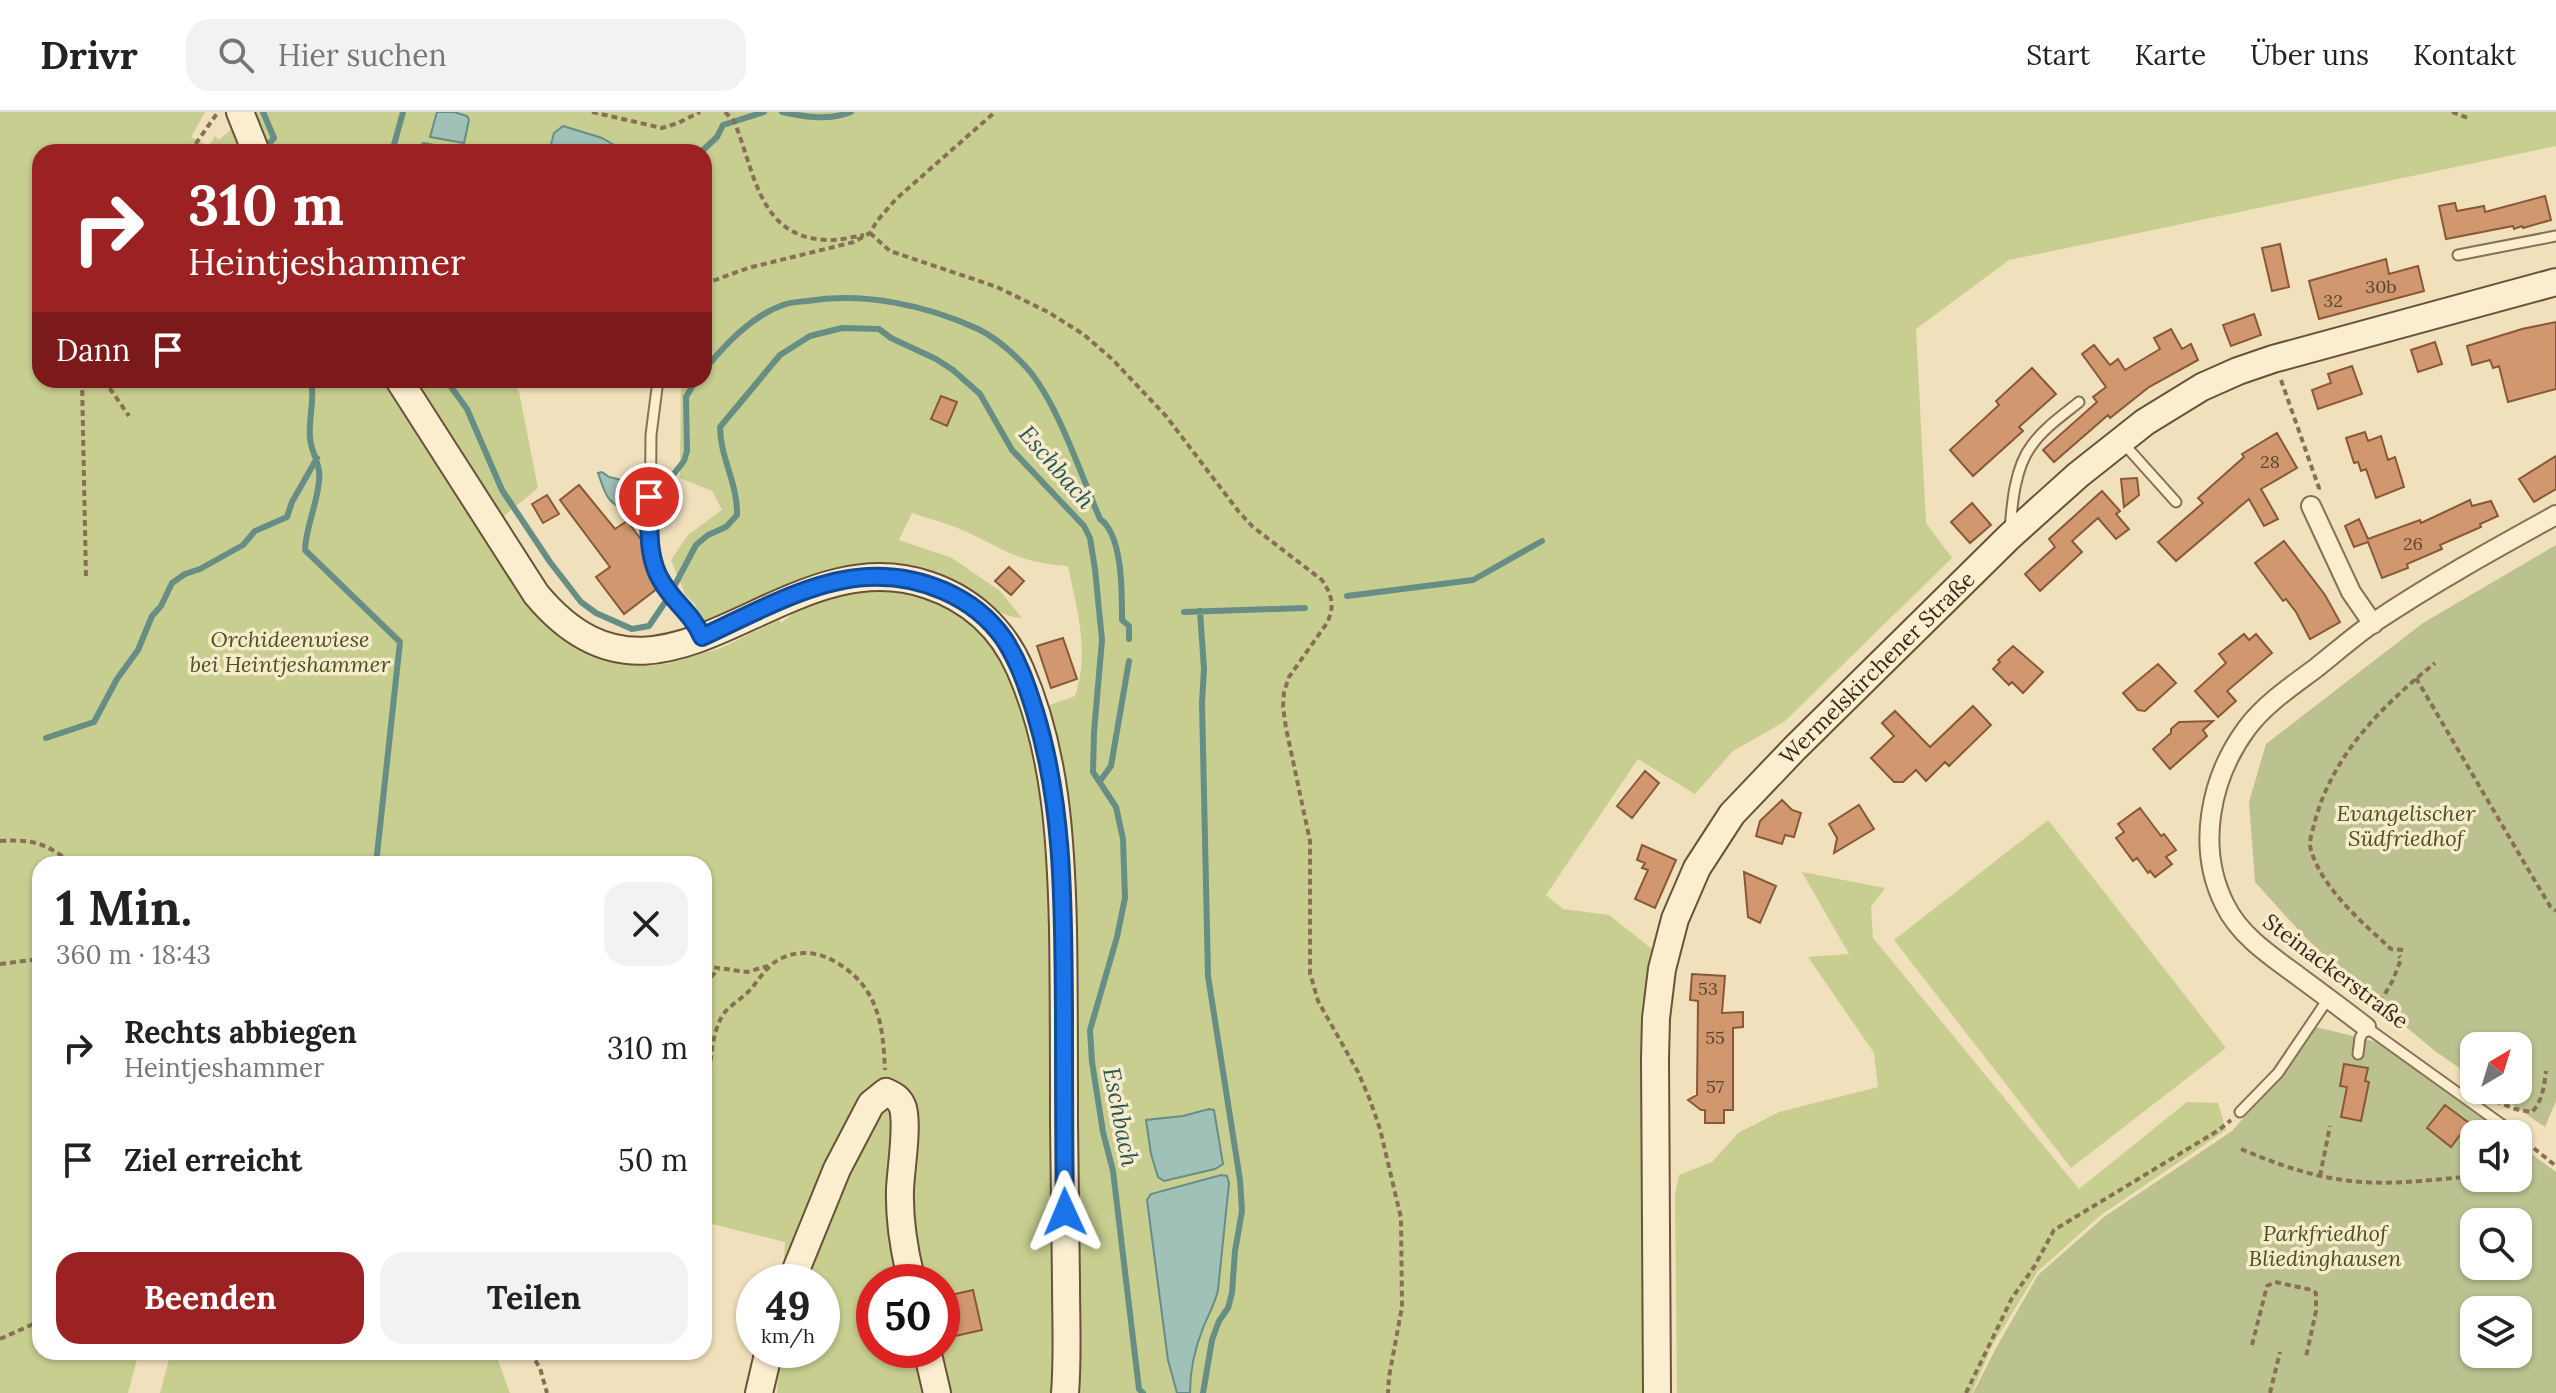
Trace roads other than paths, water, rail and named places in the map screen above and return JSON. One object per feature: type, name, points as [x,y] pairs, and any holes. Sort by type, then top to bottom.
[{"type":"main road","points":[[240,112],[253,144]]},
{"type":"main road","name":"Wermelskirchener Straße","points":[[1657,1393],[1656,1018],[1662,969],[1685,894],[1697,868],[1732,814],[2009,537],[2078,475],[2145,422],[2202,387],[2238,371],[2286,355],[2556,282]]},
{"type":"main road","points":[[404,388],[527,580],[559,619],[592,642],[628,651],[667,649],[824,585],[866,577],[893,578],[934,587],[975,609],[997,630],[1020,667],[1044,742],[1060,837],[1064,976],[1065,1393]]},
{"type":"main road","points":[[798,1264],[837,1169],[871,1104],[886,1092],[897,1097],[905,1118],[900,1191],[901,1225],[909,1264]]},
{"type":"main road","points":[[759,1393],[765,1368]]},
{"type":"main road","points":[[931,1368],[937,1393]]},
{"type":"street","points":[[2311,506],[2341,573],[2373,624]]},
{"type":"street","name":"Steinackerstraße","points":[[2366,1027],[2261,949],[2225,907],[2214,879],[2209,850],[2210,819],[2217,790],[2230,756],[2248,726],[2277,698],[2373,624],[2556,515]]},
{"type":"lane","points":[[2458,255],[2556,236]]},
{"type":"lane","points":[[657,388],[651,435],[650,545],[657,573],[665,587],[692,616],[702,637]]},
{"type":"lane","points":[[2009,537],[2014,493],[2029,448],[2079,402]]},
{"type":"lane","points":[[2122,441],[2176,502]]},
{"type":"lane","points":[[2240,1112],[2278,1073],[2328,999]]},
{"type":"lane","points":[[2358,1054],[2360,1038],[2366,1027]]},
{"type":"lane","name":"Steinackerstraße","points":[[2366,1027],[2496,1120]]},
{"type":"water","points":[[437,112],[467,116],[469,120],[464,143],[430,137]]},
{"type":"water","points":[[563,126],[612,144],[551,144],[554,133]]},
{"type":"water","points":[[598,473],[609,477],[643,485],[643,496],[629,510],[615,505],[605,492]]},
{"type":"water","points":[[1214,1110],[1223,1164],[1215,1169],[1164,1181],[1158,1177],[1146,1120],[1183,1116]]},
{"type":"water","points":[[1227,1176],[1229,1183],[1218,1290],[1195,1352],[1190,1393],[1177,1393],[1168,1360],[1147,1200],[1151,1194]]},
{"type":"waterway","points":[[263,112],[274,138],[269,144]]},
{"type":"waterway","name":"Eschbach","points":[[394,144],[403,112]]},
{"type":"waterway","points":[[710,144],[723,125],[764,112]]},
{"type":"waterway","points":[[782,112],[808,117],[851,112]]},
{"type":"waterway","points":[[712,361],[749,324],[771,310],[795,302],[829,299],[872,300],[916,307],[992,337],[1026,367],[1048,399],[1068,439],[1100,519],[1113,538],[1120,566],[1122,620],[1129,626],[1129,639]]},
{"type":"waterway","name":"Eschbach","points":[[452,388],[467,409],[502,490],[550,562],[581,602],[596,613],[632,629],[649,626],[696,545],[708,535],[726,527],[737,515],[720,427],[780,355],[810,336],[842,328],[879,329],[953,370],[980,394],[1012,450],[1084,526],[1090,538],[1095,569],[1102,640],[1093,772],[1116,807],[1123,839],[1125,898],[1090,1030],[1092,1062],[1103,1132],[1113,1171],[1139,1389],[1143,1393]]},
{"type":"waterway","points":[[312,388],[310,437],[319,476],[305,550],[400,642],[377,856]]},
{"type":"waterway","points":[[659,486],[684,461],[687,451],[686,397],[691,388]]},
{"type":"waterway","points":[[46,738],[94,722],[117,679],[138,650],[152,616],[161,606],[172,583],[243,545],[255,531],[287,517],[317,458]]},
{"type":"waterway","points":[[1347,596],[1473,580],[1542,541]]},
{"type":"waterway","points":[[1184,612],[1305,608]]},
{"type":"waterway","points":[[1200,611],[1204,669],[1202,703],[1208,976],[1240,1180],[1242,1211],[1232,1293],[1212,1340],[1203,1393]]},
{"type":"waterway","points":[[1100,781],[1111,766],[1129,661]]},
{"type":"park label","name":"Orchideenwiese bei Heintjeshammer","points":[[290,652]]},
{"type":"park label","name":"Evangelischer Südfriedhof","points":[[2406,826]]},
{"type":"park label","name":"Parkfriedhof Bliedinghausen","points":[[2325,1246]]}]
